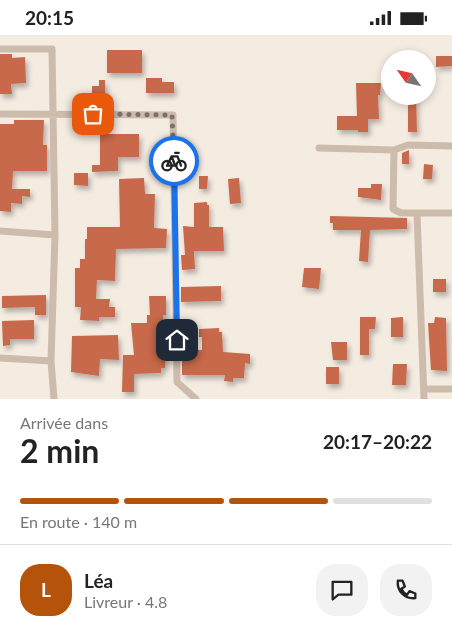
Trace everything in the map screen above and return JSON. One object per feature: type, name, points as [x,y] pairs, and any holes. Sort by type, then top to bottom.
[{"type":"street","points":[[0,49],[52,49],[55,235],[51,361],[54,399]]},
{"type":"street","points":[[0,114],[172,115],[177,308],[176,371],[178,382],[196,399]]},
{"type":"street","points":[[319,148],[394,150],[408,145],[452,146]]},
{"type":"street","points":[[394,150],[393,209],[401,213],[452,213]]},
{"type":"street","points":[[417,213],[424,399]]},
{"type":"street","points":[[0,231],[55,235]]},
{"type":"street","points":[[0,358],[51,361]]},
{"type":"street","points":[[424,389],[452,389]]},
{"type":"building","points":[[107,50],[142,50],[142,73],[107,73]]},
{"type":"building","points":[[0,54],[12,54],[12,58],[25,57],[26,83],[11,84],[12,94],[0,94]]},
{"type":"building","points":[[436,56],[452,56],[452,66],[436,67]]},
{"type":"building","points":[[146,78],[162,78],[162,82],[174,82],[174,93],[146,93]]},
{"type":"building","points":[[99,80],[105,80],[105,98],[95,98],[95,96],[92,96],[92,86],[99,86]]},
{"type":"building","points":[[356,83],[381,83],[380,95],[378,95],[379,119],[368,119],[368,132],[337,130],[337,116],[357,116]]},
{"type":"building","points":[[408,105],[416,105],[417,132],[408,132]]},
{"type":"building","points":[[14,120],[44,120],[43,145],[47,145],[47,171],[13,171],[12,189],[30,189],[30,197],[22,196],[22,204],[11,203],[11,212],[0,211],[0,124],[14,124]]},
{"type":"building","points":[[98,120],[98,127],[76,127],[76,121]]},
{"type":"building","points":[[100,134],[139,134],[139,157],[118,157],[118,171],[92,172],[92,165],[100,165]]},
{"type":"building","points":[[409,150],[409,164],[402,164],[402,153]]},
{"type":"building","points":[[424,164],[433,165],[432,179],[423,179]]},
{"type":"building","points":[[74,173],[88,173],[88,186],[74,185]]},
{"type":"building","points":[[199,176],[208,176],[207,189],[199,189]]},
{"type":"building","points":[[144,178],[145,194],[155,194],[154,228],[167,229],[166,248],[116,249],[115,281],[97,280],[96,299],[110,299],[109,307],[115,307],[115,317],[99,317],[99,321],[80,320],[81,307],[75,307],[75,268],[80,268],[80,259],[85,259],[87,227],[120,227],[119,179]]},
{"type":"building","points":[[239,178],[241,203],[230,204],[228,179]]},
{"type":"building","points":[[371,184],[382,184],[381,200],[358,197],[358,188],[371,188]]},
{"type":"building","points":[[207,202],[207,205],[209,205],[209,227],[223,227],[224,251],[194,251],[195,269],[182,270],[181,255],[185,255],[183,226],[194,227],[194,203]]},
{"type":"building","points":[[330,216],[407,218],[407,229],[370,230],[368,262],[359,261],[361,230],[333,230]]},
{"type":"building","points":[[304,268],[321,268],[319,289],[302,287]]},
{"type":"building","points":[[433,279],[446,279],[446,292],[433,292]]},
{"type":"building","points":[[221,286],[221,301],[181,302],[181,287]]},
{"type":"building","points":[[46,295],[46,315],[35,315],[35,307],[2,308],[2,296]]},
{"type":"building","points":[[149,296],[166,296],[166,315],[163,315],[163,322],[159,322],[160,335],[169,335],[169,351],[165,351],[165,368],[161,368],[161,373],[134,374],[134,392],[122,392],[123,355],[134,355],[131,323],[147,323],[147,315],[150,315]]},
{"type":"building","points":[[360,317],[376,317],[375,329],[369,329],[369,355],[360,355]]},
{"type":"building","points":[[403,317],[403,337],[391,337],[391,318]]},
{"type":"building","points":[[435,317],[446,318],[447,371],[431,370],[428,323],[434,323]]},
{"type":"building","points":[[34,320],[34,339],[10,339],[10,345],[3,346],[2,321]]},
{"type":"building","points":[[219,328],[219,332],[222,332],[223,352],[250,354],[250,364],[245,363],[244,378],[233,378],[233,382],[224,381],[225,375],[182,375],[182,351],[202,350],[202,337],[199,337],[199,329]]},
{"type":"building","points":[[118,335],[119,360],[100,359],[99,376],[71,372],[72,336]]},
{"type":"building","points":[[331,342],[347,342],[347,360],[333,360]]},
{"type":"building","points":[[393,364],[407,364],[406,385],[392,385]]},
{"type":"building","points":[[326,367],[339,367],[339,384],[326,384]]},
{"type":"way so far","points":[[93,114],[172,115],[174,161]]},
{"type":"route","points":[[174,161],[177,340]]}]
